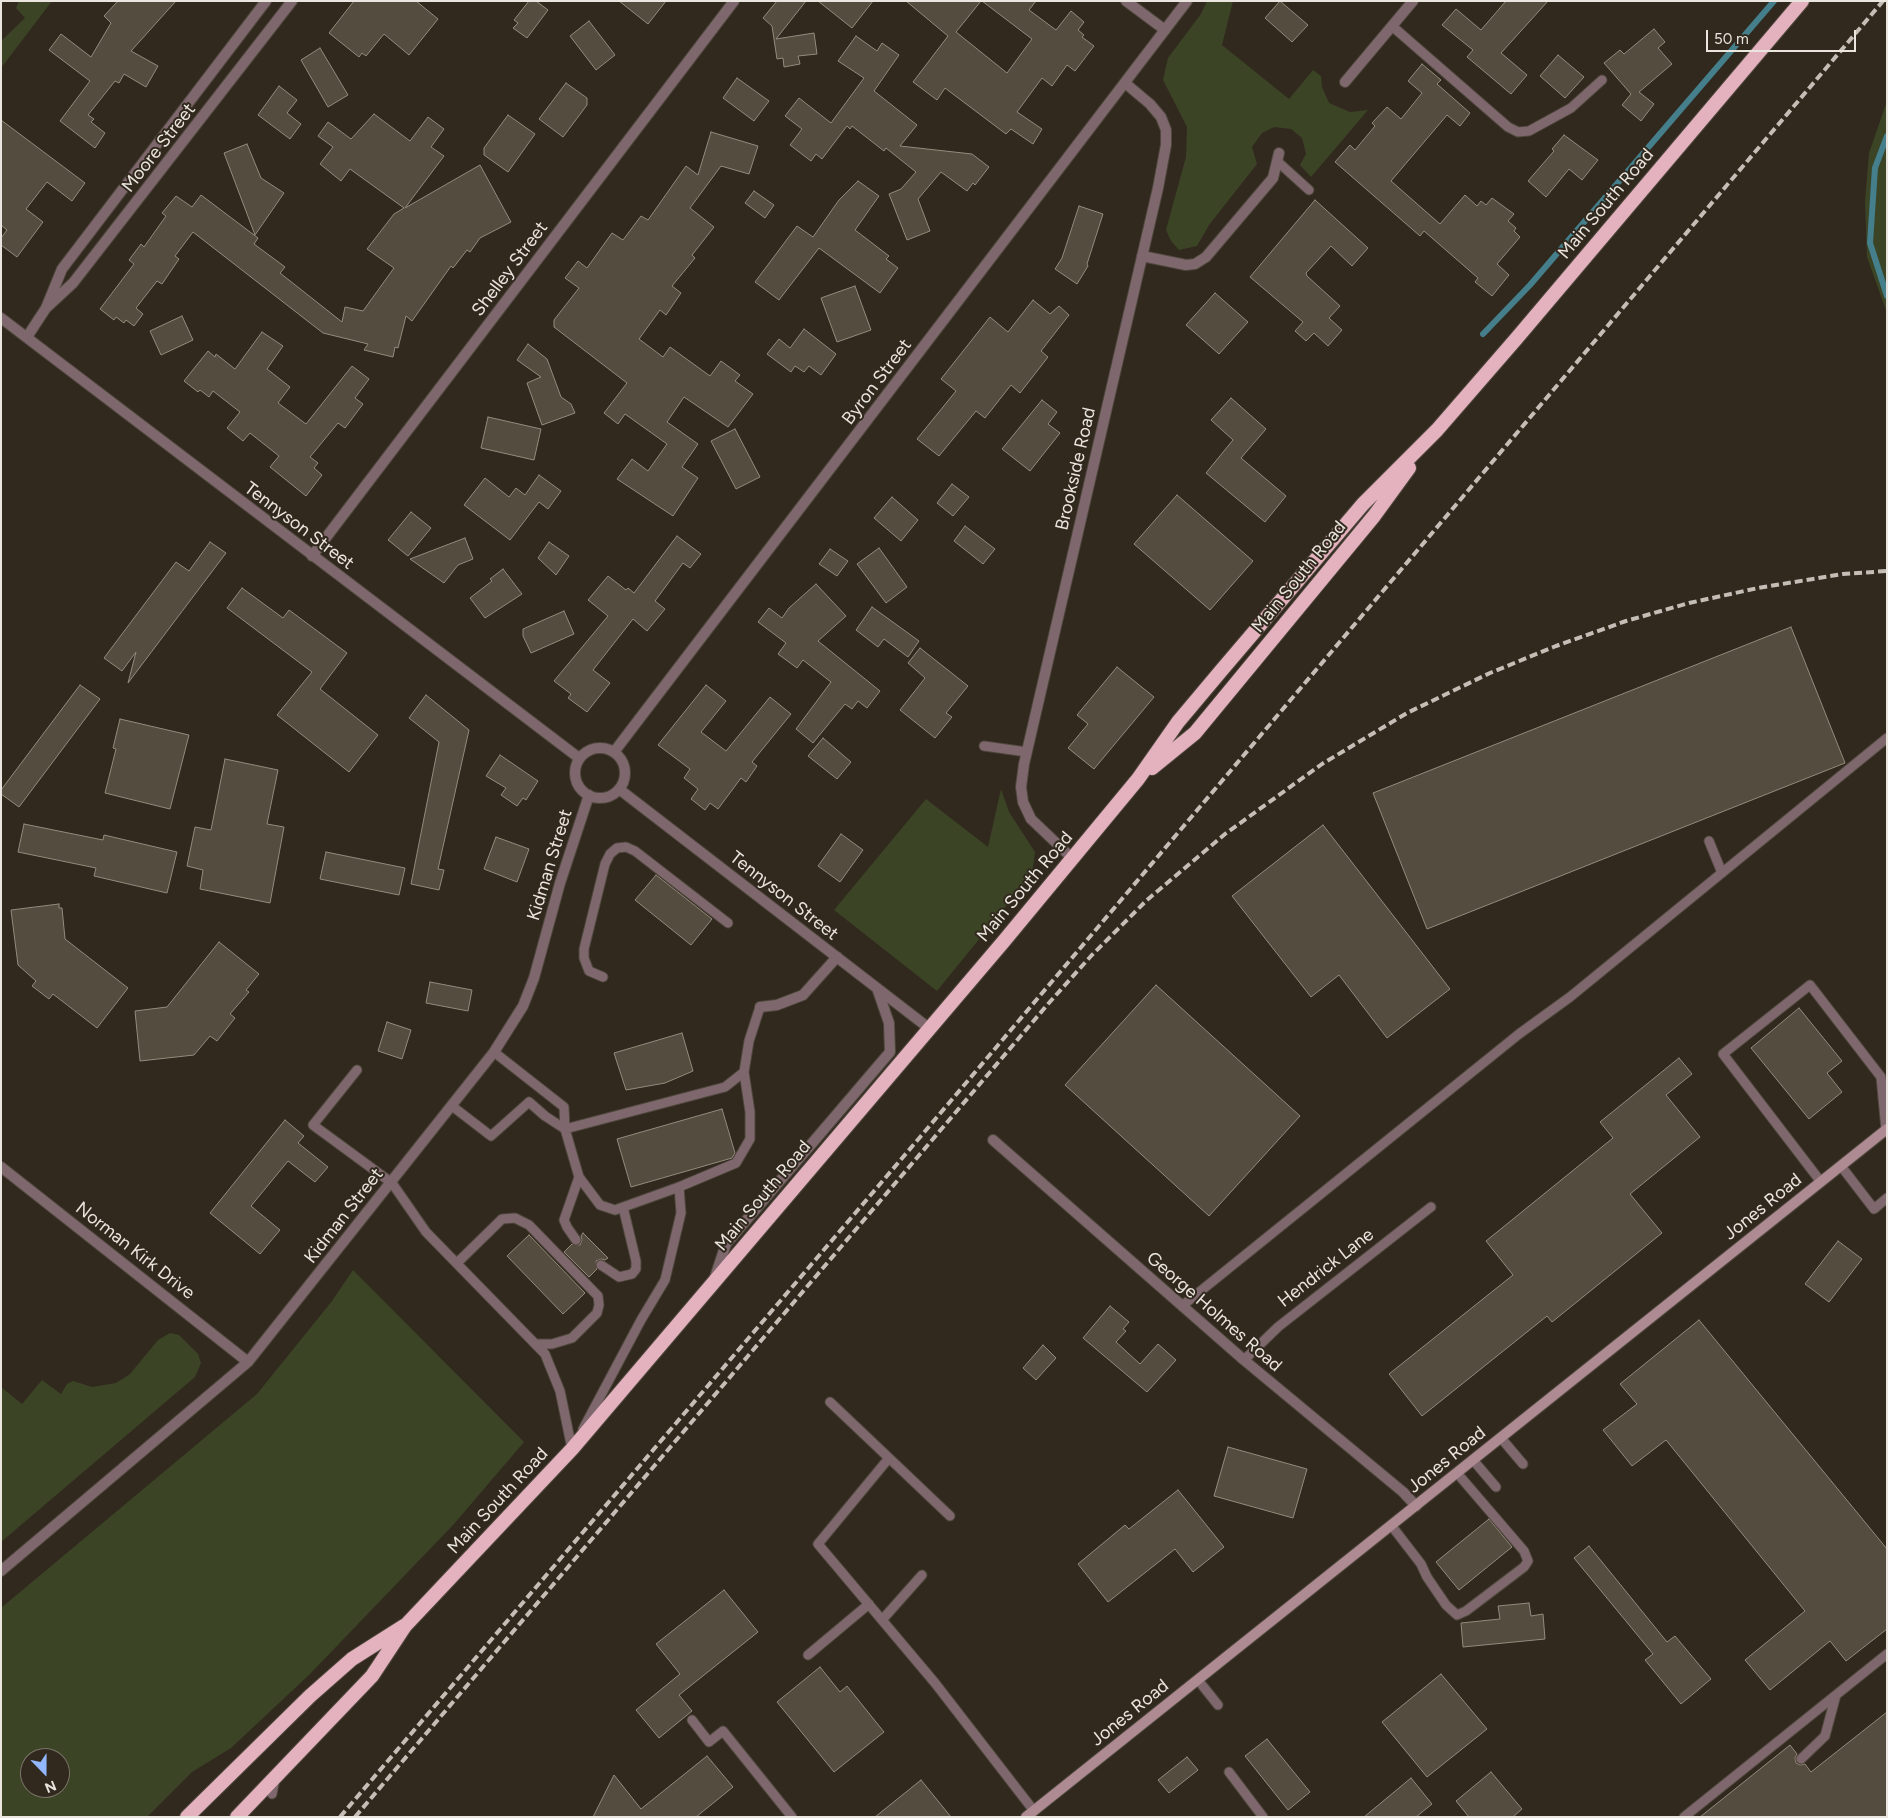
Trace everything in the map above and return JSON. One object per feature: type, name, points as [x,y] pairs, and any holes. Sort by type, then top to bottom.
[{"type":"highway","name":"Main South Road","points":[[1138,780],[1195,733],[1374,516],[1437,430],[1802,1]]},
{"type":"highway","name":"Main South Road","points":[[236,1817],[372,1676],[405,1626],[572,1449],[930,1030],[1138,780],[1178,722],[1363,504],[1437,430]]},
{"type":"highway","name":"Main South Road","points":[[187,1817],[310,1696],[352,1659],[405,1626]]},
{"type":"main road","name":"Jones Road","points":[[1031,1815],[1886,1129]]},
{"type":"street","name":"Moore Street","points":[[27,337],[46,308],[62,269],[266,1]]},
{"type":"street","name":"Moore Street","points":[[46,308],[73,283],[292,1]]},
{"type":"street","name":"Shelley Street","points":[[312,556],[734,1]]},
{"type":"street","points":[[1126,1],[1164,30],[1187,1]]},
{"type":"street","points":[[1345,82],[1413,1]]},
{"type":"street","name":"Byron Street","points":[[614,752],[1164,30]]},
{"type":"street","name":"Brookside Road","points":[[1073,859],[1036,826],[1026,811],[1021,787],[1027,752],[1158,188],[1166,137],[1164,123],[1157,110],[1125,83]]},
{"type":"street","points":[[1142,256],[1186,265],[1203,260],[1269,182],[1279,157]]},
{"type":"street","name":"Tennyson Street","points":[[1,318],[579,758]]},
{"type":"street","points":[[599,747],[614,752],[624,765],[625,774],[619,789],[605,798],[589,796],[582,790],[574,775],[579,758],[591,748],[599,747]]},
{"type":"street","name":"Tennyson Street","points":[[619,789],[930,1030]]},
{"type":"street","name":"Kidman Street","points":[[1,1571],[248,1362],[392,1183],[494,1052],[523,1006],[534,978],[560,883],[589,796]]},
{"type":"street","points":[[760,1007],[777,1005],[803,995],[837,957]]},
{"type":"street","points":[[713,1284],[726,1244],[890,1052],[889,1023],[877,988]]},
{"type":"street","name":"George Holmes Road","points":[[993,1140],[1244,1360],[1396,1486],[1416,1506]]},
{"type":"street","name":"Norman Kirk Drive","points":[[1,1167],[248,1362]]},
{"type":"lane","points":[[1392,26],[1508,127],[1518,132],[1529,131],[1571,108],[1602,80]]},
{"type":"lane","points":[[1279,157],[1309,190]]},
{"type":"lane","points":[[1182,1306],[1722,873],[1887,738]]},
{"type":"lane","points":[[984,746],[1027,752]]},
{"type":"lane","points":[[1710,841],[1722,873]]},
{"type":"lane","points":[[603,978],[589,972],[584,958],[584,949],[605,864],[610,854],[617,848],[626,847],[636,851],[728,923]]},
{"type":"lane","points":[[1821,1182],[1723,1054],[1810,985],[1884,1078],[1886,1129]]},
{"type":"lane","points":[[494,1052],[564,1107],[566,1128],[579,1177],[600,1205],[615,1210],[679,1187],[736,1163],[750,1139],[750,1112],[744,1072],[749,1041],[760,1007]]},
{"type":"lane","points":[[358,1070],[313,1125],[392,1183],[426,1232],[545,1354],[555,1374],[572,1449]]},
{"type":"lane","points":[[452,1106],[491,1136],[529,1102],[545,1116],[566,1128],[725,1087],[744,1072]]},
{"type":"lane","points":[[1841,1166],[1874,1209],[1887,1198]]},
{"type":"lane","points":[[576,1240],[567,1228],[564,1220],[579,1177]]},
{"type":"lane","points":[[572,1449],[641,1320],[665,1280],[681,1213],[679,1187]]},
{"type":"lane","name":"Hendrick Lane","points":[[1244,1360],[1278,1327],[1431,1206]]},
{"type":"lane","points":[[602,1265],[619,1277],[632,1274],[636,1269],[636,1261],[623,1207]]},
{"type":"lane","points":[[457,1264],[502,1219],[515,1218],[528,1225],[598,1296],[596,1313],[572,1338],[552,1344],[537,1344]]},
{"type":"lane","points":[[830,1402],[950,1516]]},
{"type":"lane","points":[[1501,1438],[1523,1464]]},
{"type":"lane","points":[[889,1458],[818,1544],[935,1683],[1031,1815]]},
{"type":"lane","points":[[1473,1460],[1496,1487]]},
{"type":"lane","points":[[1391,1525],[1421,1564],[1427,1577],[1446,1605],[1458,1615],[1466,1612],[1524,1567],[1528,1561],[1524,1551],[1457,1473]]},
{"type":"lane","points":[[882,1620],[922,1575]]},
{"type":"lane","points":[[808,1656],[868,1604]]},
{"type":"lane","points":[[1684,1817],[1887,1654]]},
{"type":"lane","points":[[1198,1680],[1218,1705]]},
{"type":"lane","points":[[1801,1759],[1825,1736],[1836,1695]]},
{"type":"lane","points":[[692,1720],[709,1742],[723,1730],[792,1817]]},
{"type":"lane","points":[[1229,1772],[1263,1817]]},
{"type":"lane","points":[[272,1794],[276,1777]]},
{"type":"green space","points":[[19,1],[52,1],[1,68],[1,41],[25,18],[16,8]]},
{"type":"green space","points":[[1207,1],[1233,1],[1222,45],[1289,99],[1313,70],[1321,76],[1322,87],[1329,103],[1350,112],[1368,110],[1311,177],[1300,165],[1306,154],[1302,138],[1291,129],[1274,127],[1262,133],[1252,147],[1257,164],[1209,225],[1197,246],[1179,250],[1171,241],[1166,230],[1186,157],[1187,127],[1163,80],[1168,58],[1201,14]]},
{"type":"green space","points":[[1887,101],[1887,313],[1867,257],[1865,202],[1869,153]]},
{"type":"green space","points":[[1001,789],[1009,812],[1035,852],[1032,874],[937,991],[834,910],[926,799],[988,847]]},
{"type":"green space","points":[[353,1270],[524,1442],[454,1524],[309,1675],[231,1748],[192,1772],[147,1817],[1,1817],[1,1608],[257,1394],[332,1301]]},
{"type":"green space","points":[[170,1333],[179,1335],[198,1354],[201,1363],[195,1377],[1,1542],[1,1387],[22,1404],[42,1380],[61,1394],[67,1384],[73,1381],[92,1387],[116,1383],[130,1374],[158,1340]]},
{"type":"building","points":[[118,1],[176,1],[131,51],[158,66],[146,87],[124,74],[119,83],[115,81],[88,115],[94,119],[91,122],[105,133],[95,148],[60,121],[90,81],[49,50],[61,34],[91,57],[111,23],[104,16]]},
{"type":"building","points":[[354,1],[416,1],[438,19],[409,55],[384,34],[366,56],[362,53],[359,57],[329,33]]},
{"type":"building","points":[[529,1],[536,1],[548,10],[527,38],[513,28],[518,23],[514,20]]},
{"type":"building","points":[[619,1],[666,1],[648,24]]},
{"type":"building","points":[[777,1],[806,1],[776,39],[814,33],[817,54],[798,56],[800,64],[784,67],[783,58],[777,59],[772,26],[763,18]]},
{"type":"building","points":[[818,1],[873,1],[852,28]]},
{"type":"building","points":[[906,1],[981,1],[956,32],[1007,73],[1032,39],[982,1],[1036,1],[1029,10],[1056,30],[1071,11],[1084,22],[1078,30],[1084,35],[1082,37],[1094,46],[1075,71],[1067,65],[1052,86],[1042,78],[1017,112],[1042,129],[1033,144],[1011,129],[1006,134],[945,88],[937,100],[913,82],[948,36]]},
{"type":"building","points":[[1280,1],[1308,25],[1292,42],[1265,18]]},
{"type":"building","points":[[1506,1],[1548,1],[1501,53],[1527,75],[1511,94],[1467,57],[1473,50],[1442,25],[1456,9],[1481,30]]},
{"type":"building","points":[[589,21],[615,55],[596,70],[570,36]]},
{"type":"building","points":[[1654,29],[1665,42],[1658,48],[1672,64],[1639,92],[1654,104],[1641,121],[1622,105],[1631,94],[1604,63],[1620,50],[1624,54]]},
{"type":"building","points":[[856,36],[877,51],[882,43],[899,55],[874,91],[917,125],[900,146],[972,154],[989,167],[975,185],[973,183],[967,191],[941,172],[918,199],[930,231],[907,240],[889,194],[901,189],[916,172],[886,148],[884,151],[852,126],[850,129],[847,126],[822,159],[816,154],[811,161],[790,145],[802,129],[785,116],[799,98],[831,123],[864,78],[838,61]]},
{"type":"building","points":[[320,48],[348,95],[328,107],[301,60]]},
{"type":"building","points":[[1558,55],[1584,77],[1565,98],[1540,76]]},
{"type":"building","points":[[1422,64],[1441,80],[1437,84],[1470,113],[1460,126],[1447,115],[1391,181],[1440,224],[1465,195],[1477,206],[1481,201],[1486,205],[1492,198],[1514,214],[1508,221],[1516,228],[1514,231],[1520,237],[1497,264],[1509,275],[1492,296],[1475,282],[1478,278],[1424,231],[1420,236],[1335,162],[1350,145],[1355,150],[1375,126],[1372,123],[1387,107],[1401,119],[1422,93],[1408,81]]},
{"type":"building","points":[[737,78],[769,101],[754,121],[723,98]]},
{"type":"building","points":[[566,83],[587,98],[587,105],[563,137],[539,119]]},
{"type":"building","points":[[279,86],[297,100],[287,113],[301,124],[290,139],[258,115]]},
{"type":"building","points":[[374,114],[410,141],[428,117],[444,129],[431,147],[444,156],[405,208],[480,165],[511,222],[480,238],[470,252],[467,250],[453,268],[451,266],[412,321],[406,316],[398,348],[395,347],[393,357],[364,350],[368,344],[323,333],[193,232],[175,256],[179,259],[162,284],[157,281],[136,308],[143,314],[134,326],[126,320],[124,323],[116,317],[114,320],[100,309],[134,264],[129,260],[141,244],[144,247],[166,216],[162,213],[176,196],[192,207],[201,195],[258,238],[254,244],[285,267],[280,273],[342,322],[345,307],[363,311],[394,268],[367,249],[394,214],[404,208],[350,169],[341,181],[320,164],[333,147],[318,136],[328,122],[351,139]]},
{"type":"building","points":[[508,115],[535,134],[508,172],[484,155],[484,148]]},
{"type":"building","points":[[1,120],[85,183],[72,201],[47,182],[26,209],[43,222],[17,257],[1,245],[1,238],[7,230],[1,225]]},
{"type":"building","points":[[711,132],[758,146],[749,174],[721,166],[690,208],[714,227],[692,255],[695,258],[672,286],[681,293],[666,315],[660,310],[639,339],[663,357],[670,347],[710,376],[721,361],[740,375],[735,381],[753,394],[728,427],[684,397],[667,422],[698,444],[682,467],[698,478],[673,516],[617,479],[632,459],[648,471],[667,444],[625,414],[618,424],[604,413],[627,383],[554,327],[554,320],[579,288],[565,278],[578,261],[587,268],[612,233],[623,240],[641,216],[648,220],[686,166],[698,175]]},
{"type":"building","points":[[1564,135],[1598,160],[1582,180],[1569,169],[1546,197],[1528,181],[1554,151],[1552,149]]},
{"type":"building","points":[[247,144],[261,178],[284,193],[255,235],[224,153]]},
{"type":"building","points":[[858,181],[879,196],[855,230],[889,256],[886,259],[898,268],[880,293],[819,248],[779,300],[755,282],[797,226],[813,237],[839,200]]},
{"type":"building","points":[[754,191],[774,205],[765,218],[745,203]]},
{"type":"building","points":[[1315,200],[1368,248],[1352,266],[1331,246],[1306,273],[1340,306],[1329,318],[1342,330],[1328,346],[1314,333],[1306,341],[1295,331],[1303,322],[1250,277]]},
{"type":"building","points":[[1079,206],[1103,214],[1087,264],[1088,266],[1077,284],[1055,269],[1062,258]]},
{"type":"building","points":[[855,286],[871,330],[837,342],[821,298]]},
{"type":"building","points":[[1215,293],[1248,322],[1219,354],[1186,325]]},
{"type":"building","points":[[1033,300],[1050,314],[1059,306],[1069,315],[1041,351],[1048,357],[1020,393],[1011,385],[985,418],[976,411],[939,456],[917,439],[956,391],[941,379],[990,317],[1008,332]]},
{"type":"building","points":[[182,316],[193,340],[161,355],[150,331]]},
{"type":"building","points":[[804,329],[836,354],[821,375],[809,366],[804,372],[795,366],[791,372],[767,354],[779,339],[790,348]]},
{"type":"building","points":[[262,332],[283,346],[267,369],[290,387],[278,403],[306,424],[352,366],[369,379],[355,398],[363,404],[345,428],[338,423],[310,457],[318,463],[314,468],[322,475],[306,496],[270,467],[279,456],[250,433],[243,441],[227,428],[240,412],[213,391],[209,397],[200,390],[198,392],[184,381],[208,351],[215,357],[216,354],[235,369]]},
{"type":"building","points":[[528,344],[547,359],[561,397],[571,404],[575,413],[542,425],[527,383],[541,377],[517,360]]},
{"type":"building","points":[[1231,398],[1266,429],[1241,458],[1286,496],[1265,522],[1206,473],[1233,440],[1211,420]]},
{"type":"building","points":[[1042,400],[1057,412],[1048,424],[1060,433],[1030,471],[1002,449]]},
{"type":"building","points":[[488,417],[541,429],[534,460],[481,448]]},
{"type":"building","points":[[735,429],[760,477],[736,489],[711,441]]},
{"type":"building","points":[[539,475],[561,491],[548,509],[539,502],[510,540],[464,505],[485,478],[509,497],[516,488],[525,495]]},
{"type":"building","points":[[952,484],[969,497],[953,516],[937,503]]},
{"type":"building","points":[[1177,495],[1253,561],[1210,610],[1134,544]]},
{"type":"building","points":[[892,497],[918,520],[901,541],[874,518]]},
{"type":"building","points":[[411,512],[431,528],[408,556],[388,540]]},
{"type":"building","points":[[965,526],[995,549],[983,564],[954,541]]},
{"type":"building","points":[[677,536],[701,554],[690,568],[683,563],[655,601],[665,609],[647,631],[633,619],[593,670],[610,683],[587,712],[568,698],[571,694],[554,681],[608,616],[588,600],[608,576],[626,590],[628,588],[634,593]]},
{"type":"building","points":[[465,538],[473,559],[458,565],[444,583],[410,559]]},
{"type":"building","points":[[210,542],[226,553],[128,683],[136,652],[122,671],[104,658],[176,562],[189,571]]},
{"type":"building","points":[[549,542],[569,556],[556,575],[538,558]]},
{"type":"building","points":[[879,548],[907,587],[886,603],[857,564]]},
{"type":"building","points":[[830,549],[848,561],[837,576],[819,564]]},
{"type":"building","points":[[503,569],[522,594],[485,618],[470,598],[492,581],[490,579]]},
{"type":"building","points":[[816,584],[846,616],[818,641],[880,691],[867,708],[858,701],[852,709],[845,704],[813,743],[796,729],[831,682],[803,660],[797,668],[778,654],[786,643],[758,622],[769,608],[782,618],[789,608]]},
{"type":"building","points":[[242,588],[283,618],[289,610],[347,653],[320,689],[378,735],[349,772],[277,715],[312,672],[227,608]]},
{"type":"building","points":[[872,607],[919,641],[908,657],[884,639],[878,647],[856,630]]},
{"type":"building","points":[[564,611],[574,634],[531,653],[523,636],[523,629]]},
{"type":"building","points":[[1791,627],[1845,763],[1427,929],[1373,793]]},
{"type":"building","points":[[920,648],[968,686],[946,713],[952,717],[935,738],[900,710],[925,678],[908,663]]},
{"type":"building","points":[[1117,667],[1154,697],[1094,769],[1068,748],[1088,724],[1077,715]]},
{"type":"building","points":[[80,685],[100,699],[19,807],[1,794],[1,790]]},
{"type":"building","points":[[706,685],[726,701],[701,732],[726,751],[770,697],[791,714],[752,762],[757,766],[746,782],[741,778],[718,809],[710,803],[705,810],[691,799],[698,789],[684,778],[690,769],[658,745]]},
{"type":"building","points":[[426,695],[469,730],[438,869],[444,870],[439,890],[411,884],[439,742],[409,718]]},
{"type":"building","points":[[120,719],[189,735],[170,809],[105,793],[116,749],[113,748]]},
{"type":"building","points":[[823,738],[851,762],[837,779],[808,756]]},
{"type":"building","points":[[500,755],[538,781],[526,800],[523,798],[517,806],[501,795],[506,788],[486,776]]},
{"type":"building","points":[[225,759],[278,770],[267,824],[284,827],[270,903],[200,889],[203,870],[187,866],[195,827],[211,830]]},
{"type":"building","points":[[24,824],[103,840],[104,835],[177,852],[167,893],[94,876],[96,868],[18,852]]},
{"type":"building","points":[[1323,825],[1450,989],[1387,1038],[1339,975],[1311,997],[1232,896]]},
{"type":"building","points":[[841,834],[863,850],[840,882],[818,866]]},
{"type":"building","points":[[496,837],[529,849],[517,882],[484,869]]},
{"type":"building","points":[[326,852],[405,868],[399,895],[320,879]]},
{"type":"building","points":[[656,875],[712,919],[691,945],[635,900]]},
{"type":"building","points":[[59,904],[59,908],[62,908],[65,939],[128,988],[97,1028],[53,994],[49,999],[32,986],[36,981],[18,965],[11,910]]},
{"type":"building","points":[[219,942],[259,974],[246,990],[249,992],[230,1014],[235,1018],[217,1041],[210,1036],[194,1055],[140,1061],[135,1011],[167,1007]]},
{"type":"building","points":[[430,982],[472,990],[468,1011],[426,1003]]},
{"type":"building","points":[[1156,985],[1300,1116],[1209,1216],[1065,1085]]},
{"type":"building","points":[[1799,1008],[1842,1061],[1827,1073],[1842,1092],[1809,1119],[1751,1048]]},
{"type":"building","points":[[387,1022],[411,1030],[402,1059],[378,1051]]},
{"type":"building","points":[[682,1033],[693,1071],[665,1083],[626,1090],[614,1053]]},
{"type":"building","points":[[1679,1058],[1692,1074],[1666,1095],[1700,1137],[1630,1194],[1662,1233],[1552,1322],[1547,1316],[1422,1416],[1389,1374],[1513,1275],[1486,1241],[1613,1138],[1600,1122]]},
{"type":"building","points":[[722,1109],[735,1153],[732,1158],[631,1187],[617,1139]]},
{"type":"building","points":[[285,1120],[304,1136],[298,1143],[328,1167],[315,1182],[288,1161],[251,1206],[280,1230],[260,1254],[210,1213]]},
{"type":"building","points":[[583,1233],[608,1258],[596,1261],[597,1269],[589,1277],[564,1252],[572,1244],[580,1245]]},
{"type":"building","points":[[529,1235],[585,1293],[563,1314],[507,1256]]},
{"type":"building","points":[[1838,1241],[1862,1259],[1829,1302],[1805,1284]]},
{"type":"building","points":[[1110,1306],[1129,1322],[1123,1329],[1126,1331],[1116,1342],[1140,1364],[1158,1344],[1176,1360],[1147,1392],[1083,1338]]},
{"type":"building","points":[[1699,1320],[1887,1549],[1887,1629],[1846,1661],[1830,1641],[1770,1690],[1745,1660],[1805,1611],[1666,1440],[1632,1466],[1603,1430],[1637,1404],[1620,1384]]},
{"type":"building","points":[[1043,1345],[1056,1358],[1036,1380],[1023,1368]]},
{"type":"building","points":[[1228,1447],[1307,1469],[1293,1518],[1214,1496]]},
{"type":"building","points":[[1178,1490],[1224,1547],[1193,1572],[1175,1549],[1108,1602],[1078,1564],[1125,1525],[1129,1529]]},
{"type":"building","points":[[1489,1519],[1512,1547],[1459,1590],[1436,1562]]},
{"type":"building","points":[[1589,1546],[1667,1642],[1675,1636],[1711,1679],[1681,1704],[1645,1660],[1653,1654],[1574,1558]]},
{"type":"building","points":[[724,1590],[758,1632],[679,1695],[692,1711],[659,1738],[636,1710],[680,1674],[656,1644]]},
{"type":"building","points":[[1529,1603],[1531,1616],[1543,1614],[1545,1639],[1463,1647],[1461,1623],[1500,1619],[1498,1606]]},
{"type":"building","points":[[820,1667],[840,1692],[847,1686],[884,1732],[834,1772],[777,1702]]},
{"type":"building","points":[[1441,1674],[1487,1729],[1427,1777],[1382,1722]]},
{"type":"building","points":[[1887,1712],[1887,1817],[1700,1817],[1790,1745],[1797,1754],[1795,1758],[1796,1763],[1800,1765],[1805,1764],[1811,1772]]},
{"type":"building","points":[[1267,1739],[1310,1792],[1288,1810],[1245,1756]]},
{"type":"building","points":[[707,1756],[733,1787],[696,1817],[593,1817],[614,1775],[641,1809]]},
{"type":"building","points":[[1187,1757],[1198,1770],[1169,1793],[1158,1780]]},
{"type":"building","points":[[1491,1772],[1522,1809],[1513,1817],[1469,1817],[1456,1801]]},
{"type":"building","points":[[1411,1778],[1432,1804],[1416,1817],[1364,1817]]},
{"type":"building","points":[[921,1780],[951,1817],[875,1817]]},
{"type":"waterway","points":[[1483,334],[1530,285],[1774,1]]},
{"type":"waterway","points":[[1887,136],[1875,168],[1870,243],[1887,296]]},
{"type":"railway","points":[[340,1817],[921,1136],[1883,1]]},
{"type":"railway","points":[[355,1817],[1048,1004],[1091,956],[1147,900],[1225,834],[1322,764],[1407,713],[1490,673],[1556,646],[1626,621],[1689,603],[1758,588],[1843,574],[1887,571]]}]
